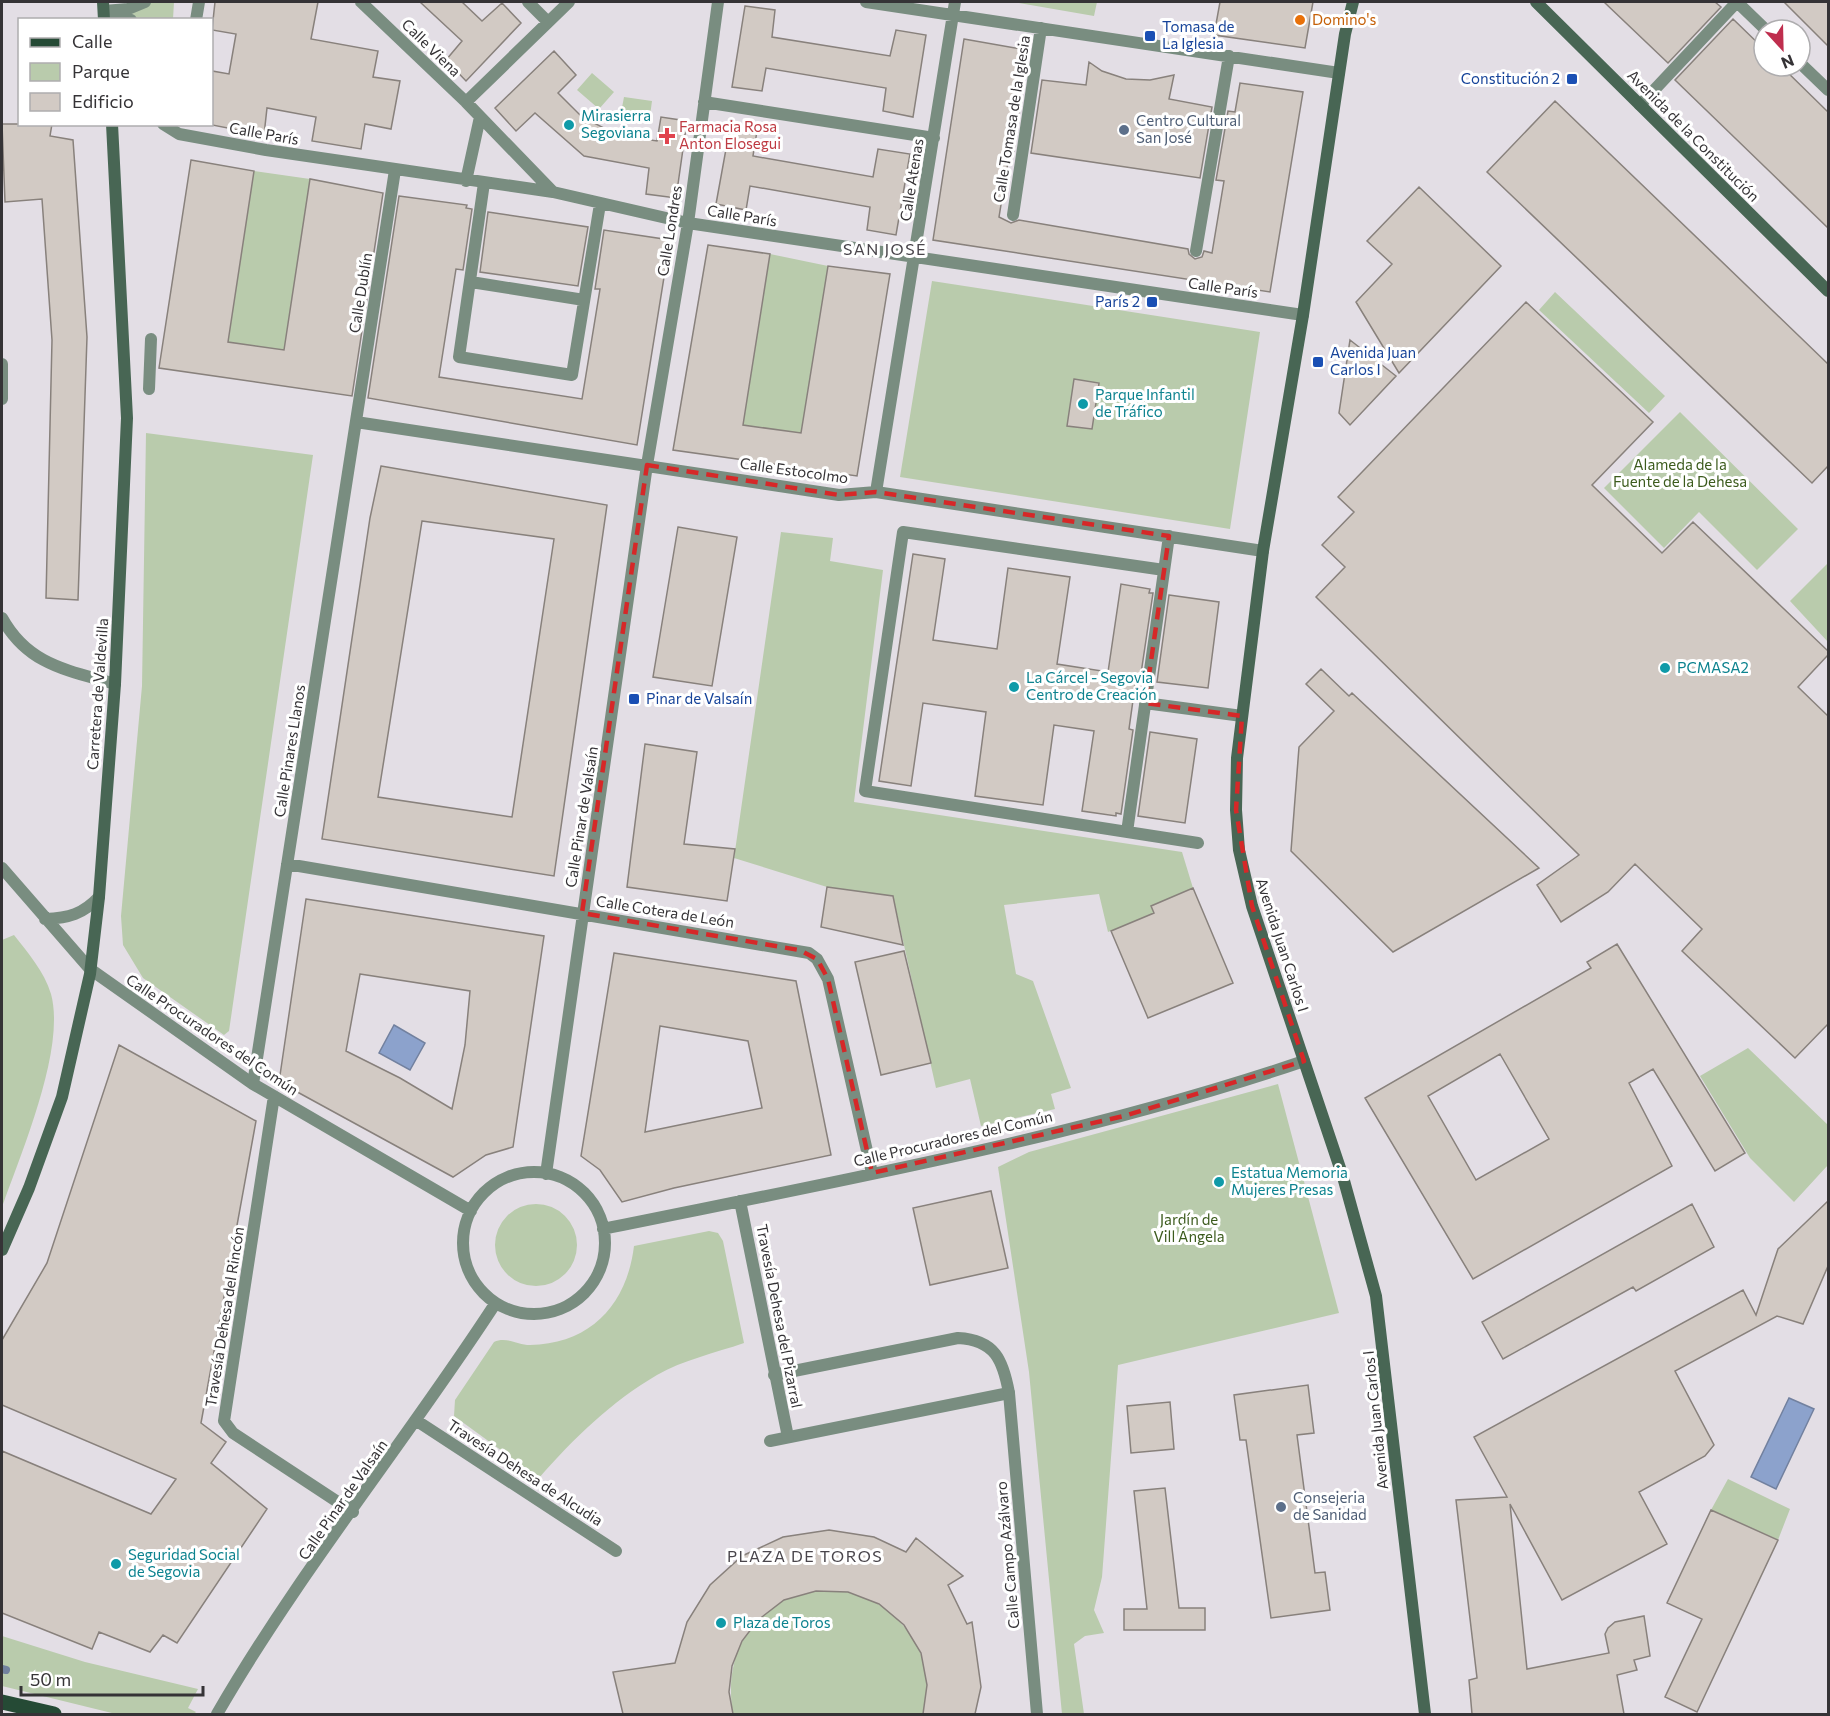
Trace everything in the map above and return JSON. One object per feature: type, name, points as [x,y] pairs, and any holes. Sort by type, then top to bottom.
[{"type":"main road","name":"Avenida Juan Carlos I","points":[[1344,2],[1344,34],[1339,73],[1304,315],[1263,550],[1242,716],[1236,782],[1239,850],[1252,906],[1343,1177],[1376,1296],[1425,1714]]},
{"type":"main road","name":"Avenida Juan Carlos I","points":[[1344,34],[1353,2]]},
{"type":"main road","name":"Avenida de la Constitución","points":[[1536,2],[1828,291]]},
{"type":"main road","name":"Carretera de Valdevilla","points":[[2,1250],[29,1188],[62,1096],[75,1046],[90,969],[99,897],[115,684],[127,418],[112,126]]},
{"type":"main road","points":[[2,1702],[54,1714]]},
{"type":"street","points":[[104,11],[128,9],[145,2]]},
{"type":"street","points":[[196,18],[198,2]]},
{"type":"street","name":"Calle Viena","points":[[361,2],[466,102],[553,192]]},
{"type":"street","points":[[528,2],[548,22]]},
{"type":"street","points":[[466,102],[569,2]]},
{"type":"street","name":"Calle Londres","points":[[647,465],[688,223],[718,2]]},
{"type":"street","name":"Calle Tomasa de la Iglesia","points":[[866,2],[1339,73]]},
{"type":"street","name":"Calle Atenas","points":[[876,492],[916,257],[955,2]]},
{"type":"street","points":[[1640,105],[1737,2],[1754,18]]},
{"type":"street","points":[[104,11],[125,18]]},
{"type":"street","name":"Calle Tomasa de la Iglesia","points":[[1012,215],[1041,28]]},
{"type":"street","points":[[1196,251],[1229,56]]},
{"type":"street","points":[[1812,75],[1828,90]]},
{"type":"street","points":[[704,102],[934,138]]},
{"type":"street","points":[[466,180],[480,117]]},
{"type":"street","name":"Calle París","points":[[180,129],[395,170],[553,192],[688,223],[1304,315]]},
{"type":"street","name":"Calle Dublín","points":[[356,422],[395,170]]},
{"type":"street","points":[[484,183],[459,357],[572,375],[600,204]]},
{"type":"street","points":[[471,282],[584,300]]},
{"type":"street","points":[[149,389],[151,339]]},
{"type":"street","points":[[2,364],[2,399]]},
{"type":"street","name":"Calle Estocolmo","points":[[356,422],[839,495],[876,492],[1263,550]]},
{"type":"street","name":"Calle Pinares Llanos","points":[[253,1084],[356,422]]},
{"type":"street","name":"Calle Pinar de Valsaín","points":[[546,1174],[582,913],[616,697],[647,465]]},
{"type":"street","points":[[1164,570],[903,532],[865,791],[1198,843]]},
{"type":"street","points":[[1127,832],[1169,536]]},
{"type":"street","points":[[2,618],[22,646],[38,659],[115,684]]},
{"type":"street","points":[[1145,703],[1242,716]]},
{"type":"street","name":"Calle Cotera de León","points":[[287,864],[799,950],[817,959],[828,979],[872,1173]]},
{"type":"street","name":"Calle Procuradores del Común","points":[[2,868],[90,969],[253,1084],[471,1211]]},
{"type":"street","points":[[45,919],[71,917],[99,897]]},
{"type":"street","name":"Calle Procuradores del Común","points":[[603,1229],[872,1173],[1124,1116],[1304,1061]]},
{"type":"street","name":"Travesía Dehesa del Rincón","points":[[274,1096],[224,1421],[233,1433],[353,1512]]},
{"type":"street","points":[[528,1173],[546,1174],[577,1187],[598,1213],[605,1247],[602,1265],[594,1282],[574,1301],[549,1313],[530,1315],[495,1304],[474,1282],[464,1255],[464,1232],[471,1211],[481,1196],[510,1176],[528,1173]]},
{"type":"street","name":"Travesía Dehesa del Pizarral","points":[[740,1201],[788,1437]]},
{"type":"street","name":"Calle Pinar de Valsaín","points":[[217,1714],[248,1661],[417,1421],[495,1304]]},
{"type":"street","name":"Calle Campo Azálvaro","points":[[774,1375],[958,1338],[976,1339],[998,1356],[1009,1393],[1037,1714]]},
{"type":"street","points":[[770,1441],[1009,1393]]},
{"type":"street","name":"Travesía Dehesa de Alcudia","points":[[417,1421],[616,1551]]},
{"type":"highlighted area","points":[[647,465],[839,495],[876,492],[1169,536],[1145,703],[1242,716],[1236,810],[1252,906],[1304,1061],[1124,1116],[872,1173],[828,979],[817,959],[799,950],[582,913]]},
{"type":"green space","points":[[150,2],[174,2],[173,18],[137,18],[131,13]]},
{"type":"green space","points":[[1013,2],[1097,2],[1094,16]]},
{"type":"green space","points":[[592,73],[614,92],[599,109],[577,90]]},
{"type":"green space","points":[[624,97],[652,101],[649,123],[620,118]]},
{"type":"green space","points":[[254,171],[310,179],[284,350],[228,342]]},
{"type":"green space","points":[[770,254],[828,266],[801,433],[743,425]]},
{"type":"green space","points":[[932,281],[1260,332],[1230,529],[900,477]]},
{"type":"green space","name":"Alameda de la Fuente de la Dehesa","points":[[1555,292],[1665,396],[1649,413],[1539,310]]},
{"type":"green space","name":"Alameda de la Fuente de la Dehesa","points":[[1680,412],[1798,529],[1757,570],[1699,512],[1664,548],[1604,488]]},
{"type":"green space","points":[[146,433],[313,455],[229,1031],[224,1035],[143,978],[123,945],[121,916],[142,686]]},
{"type":"green space","points":[[781,532],[833,538],[830,561],[883,570],[854,802],[1182,852],[1193,888],[1152,906],[1154,913],[1108,932],[1099,894],[1004,905],[1016,974],[1033,981],[1071,1088],[1051,1094],[1055,1109],[981,1126],[970,1079],[936,1088],[893,896],[827,887],[734,858]]},
{"type":"green space","points":[[1828,563],[1828,642],[1790,601]]},
{"type":"green space","points":[[14,935],[44,978],[51,994],[54,1017],[47,1071],[39,1101],[2,1207],[2,940]]},
{"type":"green space","points":[[1748,1048],[1828,1125],[1828,1165],[1794,1202],[1750,1158],[1700,1076]]},
{"type":"green space","name":"Jardín de Vill Ángela","points":[[1278,1084],[1339,1313],[1118,1365],[1102,1577],[1094,1610],[1104,1633],[1085,1636],[1074,1644],[1084,1714],[1062,1714],[1029,1372],[998,1167],[1029,1152]]},
{"type":"green space","points":[[536,1204],[552,1207],[565,1216],[574,1229],[577,1245],[574,1261],[565,1274],[552,1283],[536,1286],[520,1283],[507,1274],[498,1261],[495,1245],[498,1229],[507,1216],[520,1207]]},
{"type":"green space","points":[[709,1231],[718,1233],[723,1241],[744,1343],[677,1365],[640,1386],[594,1422],[539,1478],[454,1416],[455,1400],[494,1342],[507,1340],[525,1345],[552,1343],[588,1329],[614,1303],[630,1267],[634,1246]]},
{"type":"green space","points":[[1728,1479],[1790,1509],[1778,1540],[1711,1510]]},
{"type":"green space","points":[[816,1591],[845,1591],[864,1597],[879,1604],[904,1626],[921,1654],[926,1670],[927,1690],[923,1714],[733,1714],[731,1680],[739,1648],[746,1634],[769,1609],[784,1600]]},
{"type":"green space","points":[[2,1636],[85,1662],[198,1689],[188,1708],[196,1712],[194,1714],[116,1714],[2,1686]]},
{"type":"water","points":[[394,1025],[425,1043],[410,1070],[379,1053]]},
{"type":"water","points":[[1789,1398],[1814,1409],[1776,1489],[1751,1477]]},
{"type":"building","points":[[215,2],[318,2],[311,39],[378,51],[373,77],[400,81],[391,129],[365,124],[361,149],[312,141],[316,117],[267,108],[264,135],[213,125],[213,71],[229,74],[236,34],[213,30]]},
{"type":"building","points":[[420,2],[462,2],[482,21],[502,3],[521,23],[466,81],[446,60],[462,41]]},
{"type":"building","points":[[1220,2],[1313,2],[1305,48],[1214,35]]},
{"type":"building","points":[[1604,2],[1715,2],[1721,7],[1668,63]]},
{"type":"building","points":[[1784,2],[1828,2],[1828,46],[1812,30],[1812,18],[1800,18]]},
{"type":"building","points":[[745,6],[775,10],[772,37],[890,56],[896,30],[926,35],[913,117],[883,111],[886,88],[766,68],[762,91],[732,87]]},
{"type":"building","points":[[1733,19],[1752,37],[1752,78],[1793,78],[1828,112],[1828,228],[1675,80]]},
{"type":"building","points":[[964,39],[1027,50],[1014,151],[1010,150],[999,217],[1011,223],[1019,220],[1188,249],[1189,254],[1195,259],[1202,257],[1204,251],[1212,253],[1224,181],[1216,180],[1228,111],[1235,112],[1240,83],[1303,92],[1270,292],[933,240]]},
{"type":"building","name":"Mirasierra Segoviana","points":[[554,51],[576,75],[558,93],[582,117],[604,128],[602,133],[657,141],[661,117],[687,121],[676,198],[646,194],[649,168],[584,156],[535,113],[516,131],[495,108]]},
{"type":"building","name":"Centro Cultural San José","points":[[1089,62],[1102,71],[1126,79],[1150,80],[1174,75],[1169,99],[1212,107],[1200,178],[1031,153],[1042,80],[1086,85]]},
{"type":"building","points":[[1555,101],[1828,364],[1828,466],[1812,483],[1487,172]]},
{"type":"building","points":[[2,124],[52,126],[50,136],[73,140],[87,337],[78,600],[46,598],[52,340],[42,199],[5,202]]},
{"type":"building","points":[[730,127],[757,131],[753,156],[873,177],[878,149],[910,154],[896,235],[867,230],[870,207],[750,186],[746,210],[716,204]]},
{"type":"building","points":[[191,160],[254,171],[228,342],[284,350],[310,179],[383,193],[352,396],[159,368]]},
{"type":"building","points":[[1419,187],[1501,266],[1399,373],[1356,302],[1392,264],[1367,241]]},
{"type":"building","points":[[399,196],[467,205],[466,208],[472,209],[463,270],[456,269],[439,377],[582,399],[600,289],[595,289],[604,230],[670,240],[637,445],[368,398]]},
{"type":"building","points":[[488,212],[588,227],[578,286],[480,272]]},
{"type":"building","points":[[708,245],[770,254],[743,425],[801,433],[828,266],[890,274],[857,476],[673,450]]},
{"type":"building","name":"PCMASA2","points":[[1526,302],[1653,422],[1592,485],[1662,553],[1693,522],[1828,651],[1828,655],[1798,687],[1828,716],[1828,1024],[1795,1058],[1682,951],[1702,929],[1635,864],[1608,892],[1561,922],[1537,885],[1579,855],[1316,597],[1345,567],[1322,545],[1354,512],[1338,497]]},
{"type":"building","points":[[1350,340],[1396,376],[1350,425],[1339,413]]},
{"type":"building","name":"Parque Infantil de Tráfico","points":[[1074,379],[1099,383],[1092,429],[1067,426]]},
{"type":"building","points":[[381,466],[607,505],[554,876],[322,839],[370,518]],"holes":[[[422,521],[554,539],[512,817],[378,797]]]},
{"type":"building","points":[[678,527],[737,537],[712,686],[653,677]]},
{"type":"building","name":"La Cárcel - Segovia Centro de Creación","points":[[913,554],[945,559],[933,640],[997,649],[1008,568],[1070,577],[1057,664],[1108,672],[1121,584],[1150,589],[1149,593],[1153,593],[1140,680],[1136,679],[1129,729],[1133,730],[1121,814],[1116,813],[1116,816],[1082,811],[1094,731],[1054,725],[1043,805],[975,796],[986,712],[923,703],[911,786],[879,781]]},
{"type":"building","points":[[1169,595],[1219,602],[1208,688],[1157,682]]},
{"type":"building","points":[[1321,669],[1349,696],[1352,693],[1539,868],[1393,952],[1291,851],[1299,747],[1334,711],[1306,684]]},
{"type":"building","points":[[1150,732],[1197,739],[1185,823],[1138,816]]},
{"type":"building","points":[[645,744],[697,752],[684,844],[735,849],[727,901],[627,887]]},
{"type":"building","points":[[827,887],[893,896],[903,945],[821,927]]},
{"type":"building","points":[[1193,888],[1233,983],[1148,1018],[1111,931],[1154,913],[1151,906]]},
{"type":"building","points":[[306,899],[544,936],[513,1147],[486,1155],[453,1177],[279,1082]],"holes":[[[360,974],[470,991],[465,1045],[452,1109],[400,1078],[346,1051]]]},
{"type":"building","points":[[1617,944],[1745,1153],[1715,1171],[1653,1069],[1629,1083],[1672,1166],[1473,1279],[1365,1098],[1591,968],[1587,962]],"holes":[[[1500,1054],[1549,1139],[1476,1180],[1428,1096]]]},
{"type":"building","points":[[904,951],[931,1063],[881,1075],[855,962]]},
{"type":"building","points":[[614,953],[796,981],[831,1155],[674,1188],[622,1202],[600,1170],[581,1156]],"holes":[[[660,1026],[748,1041],[762,1108],[645,1132]]]},
{"type":"building","points":[[119,1045],[256,1121],[201,1423],[226,1442],[211,1463],[267,1509],[177,1643],[163,1635],[150,1652],[99,1632],[92,1649],[2,1613],[2,1451],[151,1514],[176,1479],[2,1405],[2,1340],[47,1263]]},
{"type":"building","points":[[991,1191],[1008,1268],[930,1285],[913,1208]]},
{"type":"building","points":[[1828,1201],[1828,1266],[1803,1324],[1777,1316],[1675,1371],[1714,1445],[1705,1456],[1639,1492],[1667,1544],[1562,1600],[1510,1504],[1527,1669],[1609,1653],[1605,1634],[1608,1628],[1615,1622],[1644,1616],[1650,1656],[1634,1660],[1637,1670],[1617,1675],[1624,1714],[1472,1714],[1469,1680],[1477,1678],[1456,1500],[1507,1497],[1474,1437],[1743,1290],[1756,1315],[1778,1249]]},
{"type":"building","points":[[1692,1204],[1714,1247],[1636,1291],[1633,1287],[1503,1359],[1482,1322]]},
{"type":"building","name":"Consejeria de Sanidad","points":[[1308,1385],[1314,1433],[1297,1435],[1315,1573],[1325,1572],[1330,1610],[1271,1618],[1246,1440],[1240,1440],[1234,1395]]},
{"type":"building","points":[[1170,1402],[1174,1449],[1131,1453],[1127,1406]]},
{"type":"building","points":[[1165,1488],[1179,1608],[1205,1608],[1205,1630],[1124,1630],[1124,1609],[1147,1609],[1134,1491]]},
{"type":"building","points":[[1711,1510],[1778,1540],[1697,1712],[1665,1697],[1702,1619],[1667,1603]]},
{"type":"building","name":"Plaza de Toros","points":[[829,1530],[874,1537],[906,1552],[916,1538],[963,1576],[948,1585],[967,1624],[972,1622],[981,1687],[975,1714],[923,1714],[927,1685],[921,1653],[904,1625],[879,1604],[848,1592],[816,1591],[784,1600],[758,1620],[742,1641],[732,1666],[729,1692],[733,1714],[623,1714],[613,1672],[675,1663],[687,1622],[710,1585],[742,1556],[783,1537]]},
{"type":"waterway","points":[[2,1669],[6,1670]]},
{"type":"place","name":"Domino's","points":[[1300,20]]},
{"type":"place","name":"Tomasa de La Iglesia","points":[[1150,36]]},
{"type":"place","name":"Constitución 2","points":[[1572,79]]},
{"type":"place","name":"Mirasierra Segoviana","points":[[569,125]]},
{"type":"place","name":"Centro Cultural San José","points":[[1124,130]]},
{"type":"place","name":"Farmacia Rosa Anton Elosegui","points":[[667,136]]},
{"type":"place","name":"París 2","points":[[1152,302]]},
{"type":"place","name":"Avenida Juan Carlos I","points":[[1318,362]]},
{"type":"place","name":"Parque Infantil de Tráfico","points":[[1083,404]]},
{"type":"place","name":"PCMASA2","points":[[1665,668]]},
{"type":"place","name":"La Cárcel - Segovia Centro de Creación","points":[[1014,687]]},
{"type":"place","name":"Pinar de Valsaín","points":[[634,699]]},
{"type":"place","name":"Estatua Memoria Mujeres Presas","points":[[1219,1182]]},
{"type":"place","name":"Consejeria de Sanidad","points":[[1281,1507]]},
{"type":"place","name":"Seguridad Social de Segovia","points":[[116,1564]]},
{"type":"place","name":"Plaza de Toros","points":[[721,1623]]},
{"type":"district","name":"SAN JOSÉ","points":[[885,249]]},
{"type":"district","name":"PLAZA DE TOROS","points":[[805,1556]]}]
